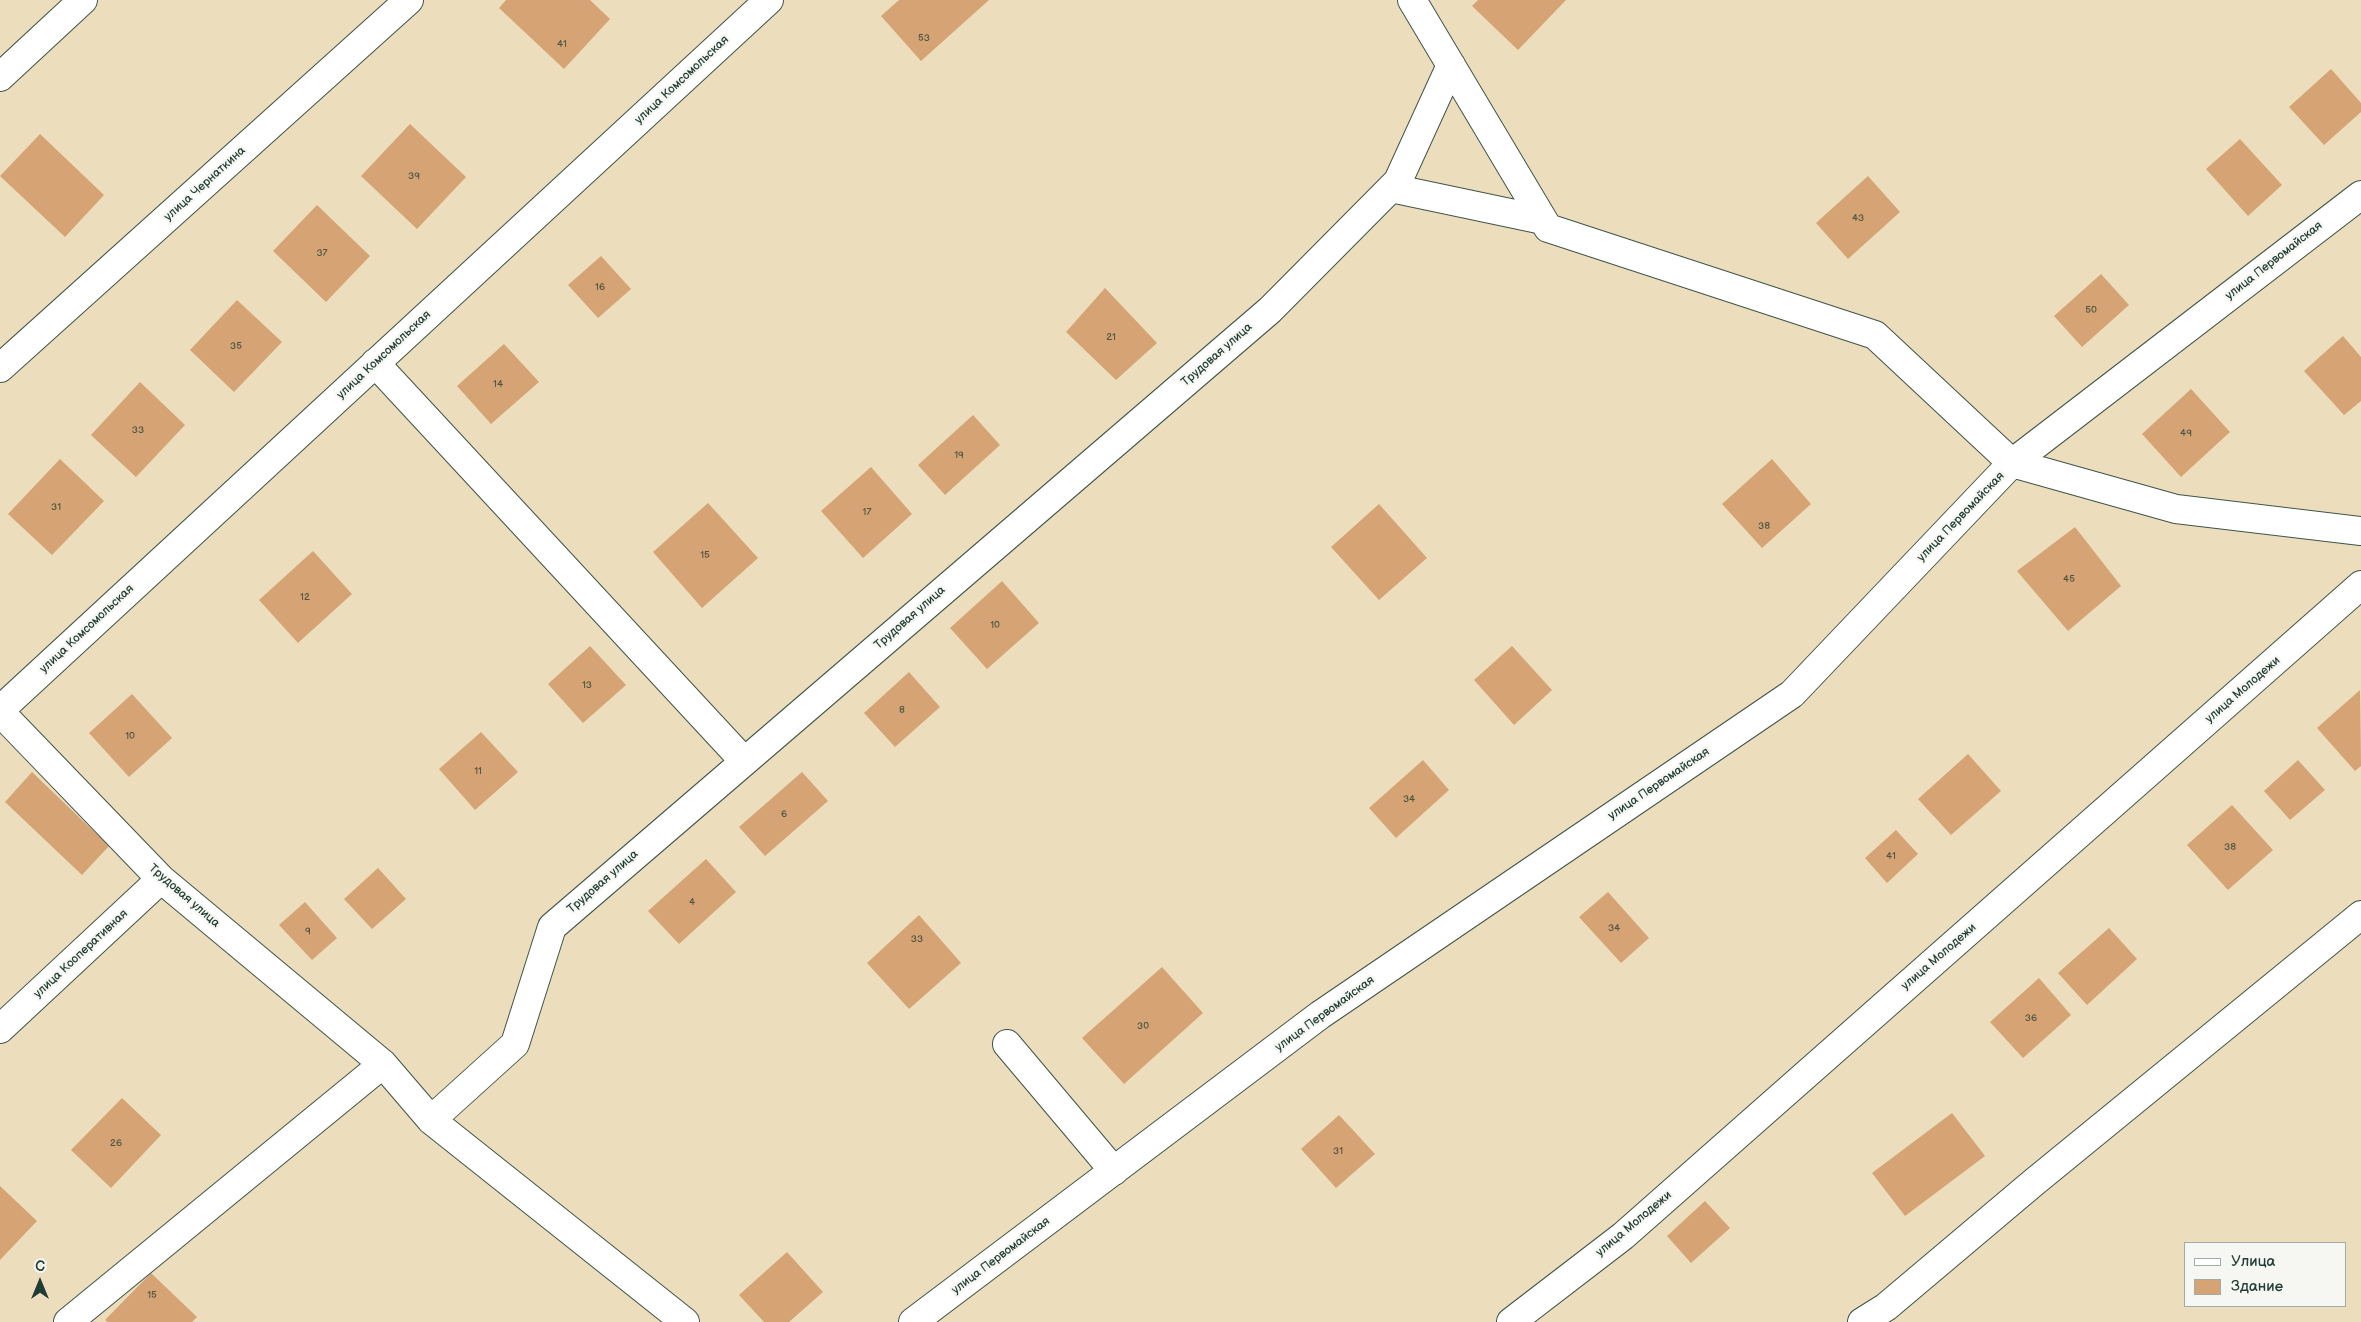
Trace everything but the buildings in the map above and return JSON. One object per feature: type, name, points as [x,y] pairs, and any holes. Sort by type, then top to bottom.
[{"type":"street","points":[[0,77],[83,0]]},
{"type":"street","name":"улица Чернаткина","points":[[0,368],[409,0]]},
{"type":"street","name":"улица Комсомольская","points":[[0,711],[769,0]]},
{"type":"street","points":[[1412,0],[1548,228],[1875,335],[2012,463],[2176,509],[2361,532]]},
{"type":"street","name":"Трудовая улица","points":[[0,711],[162,879],[383,1064],[431,1120],[515,1044],[552,927],[1270,310],[1398,181],[1451,65]]},
{"type":"street","points":[[1391,188],[1543,220]]},
{"type":"street","name":"улица Первомайская","points":[[914,1322],[1320,1015],[1792,694],[2012,463],[2361,195]]},
{"type":"street","points":[[375,363],[744,761]]},
{"type":"street","name":"улица Молодежи","points":[[1511,1322],[1624,1236],[2361,585]]},
{"type":"street","name":"улица Кооперативная","points":[[0,1029],[162,879]]},
{"type":"street","points":[[1862,1322],[1886,1307],[2033,1183],[2361,915]]},
{"type":"street","points":[[1007,1044],[1114,1171]]},
{"type":"street","points":[[68,1322],[383,1064]]},
{"type":"street","points":[[431,1120],[685,1322]]}]
